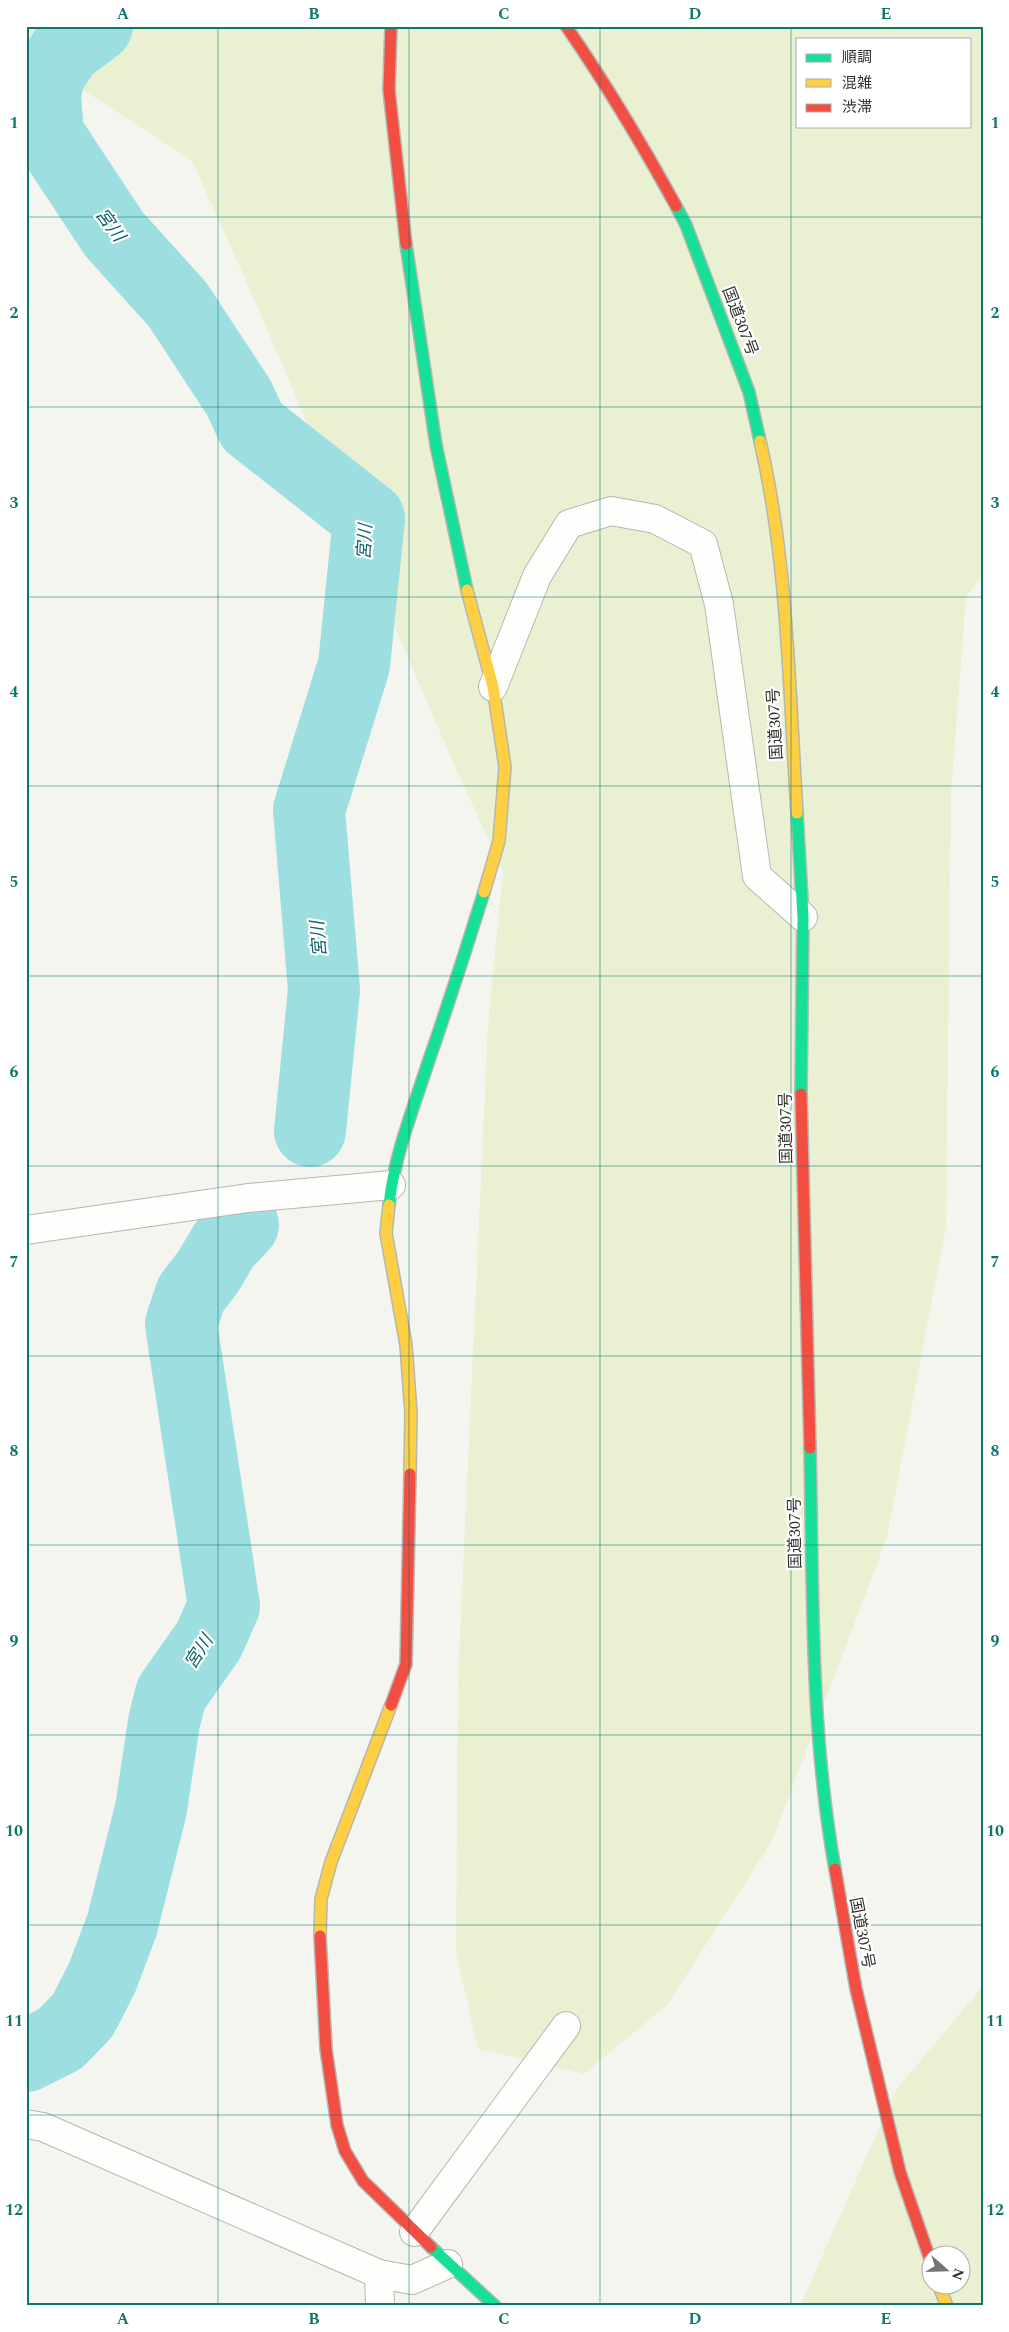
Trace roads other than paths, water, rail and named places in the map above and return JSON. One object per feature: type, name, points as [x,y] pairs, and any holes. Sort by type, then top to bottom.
[{"type":"main road","points":[[391,26],[390,90],[400,202],[436,445],[460,565],[493,687],[505,767],[499,841],[465,955],[404,1135],[391,1185],[386,1233],[406,1345],[411,1413],[406,1664],[371,1762],[331,1862],[321,1899],[320,1951],[326,2048],[337,2125],[345,2150],[363,2182],[448,2264],[495,2306]]},
{"type":"main road","name":"国道307号","points":[[566,26],[602,77],[686,225],[749,392],[767,471],[781,562],[803,917],[800,1060],[818,1737],[828,1832],[856,1989],[900,2172],[925,2244]]},
{"type":"main road","points":[[942,2294],[947,2306]]},
{"type":"street","points":[[493,687],[537,576],[570,524],[611,511],[655,519],[703,544],[719,604],[757,876],[803,917]]},
{"type":"street","points":[[26,1230],[248,1198],[391,1185]]},
{"type":"street","points":[[414,2232],[566,2026]]},
{"type":"street","points":[[26,2124],[43,2127],[379,2274],[412,2280],[448,2264]]},
{"type":"street","points":[[379,2274],[380,2306]]},
{"type":"waterway","name":"宮川","points":[[97,26],[66,49],[49,75],[45,95],[48,134],[114,234],[178,305],[239,398],[252,426],[369,518],[354,665],[309,810],[324,990],[310,1131]]},
{"type":"waterway","name":"宮川","points":[[26,2056],[60,2039],[83,2015],[102,1978],[122,1925],[151,1809],[164,1722],[171,1694],[209,1640],[224,1606],[181,1324],[191,1294],[208,1272],[224,1245],[243,1225]]}]
